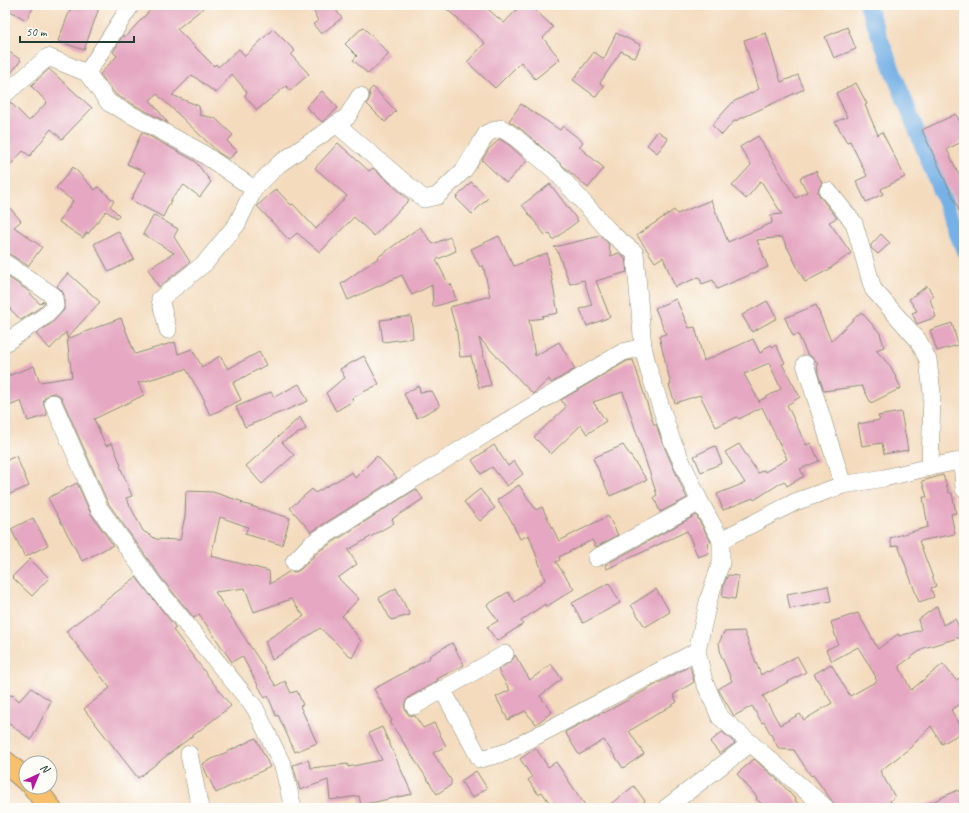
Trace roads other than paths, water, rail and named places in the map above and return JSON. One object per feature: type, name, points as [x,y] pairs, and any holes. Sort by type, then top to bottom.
[{"type":"main road","points":[[5,762],[18,773]]},
{"type":"main road","points":[[40,795],[50,808]]},
{"type":"street","points":[[87,73],[131,5]]},
{"type":"street","points":[[5,94],[48,57],[87,73],[109,103],[199,151],[254,189]]},
{"type":"street","points":[[168,330],[160,299],[205,263],[237,224],[254,189],[279,164],[346,116],[360,96]]},
{"type":"street","points":[[336,124],[424,199],[438,196],[464,170],[487,133],[501,128],[515,137],[555,171],[612,234],[635,253],[643,347],[649,371],[671,438],[700,502],[721,540],[721,563],[709,598],[696,652],[704,681],[720,717],[826,808]]},
{"type":"street","points":[[828,191],[854,223],[874,289],[918,340],[928,360],[932,393],[930,466]]},
{"type":"street","points":[[5,263],[54,296],[55,306],[45,316],[5,343]]},
{"type":"street","points":[[294,562],[311,544],[487,433],[623,352],[643,347]]},
{"type":"street","points":[[805,364],[843,485]]},
{"type":"street","points":[[53,403],[99,508],[154,585],[255,708],[283,766],[293,808]]},
{"type":"street","points":[[721,540],[795,502],[843,485],[884,478],[930,466],[963,461],[964,489]]},
{"type":"street","points":[[596,558],[700,502]]},
{"type":"street","points":[[442,689],[480,759],[504,753],[696,652]]},
{"type":"street","points":[[414,706],[504,654]]},
{"type":"street","points":[[666,808],[750,743]]},
{"type":"street","points":[[189,754],[200,808]]},
{"type":"waterway","points":[[867,5],[964,251]]}]
